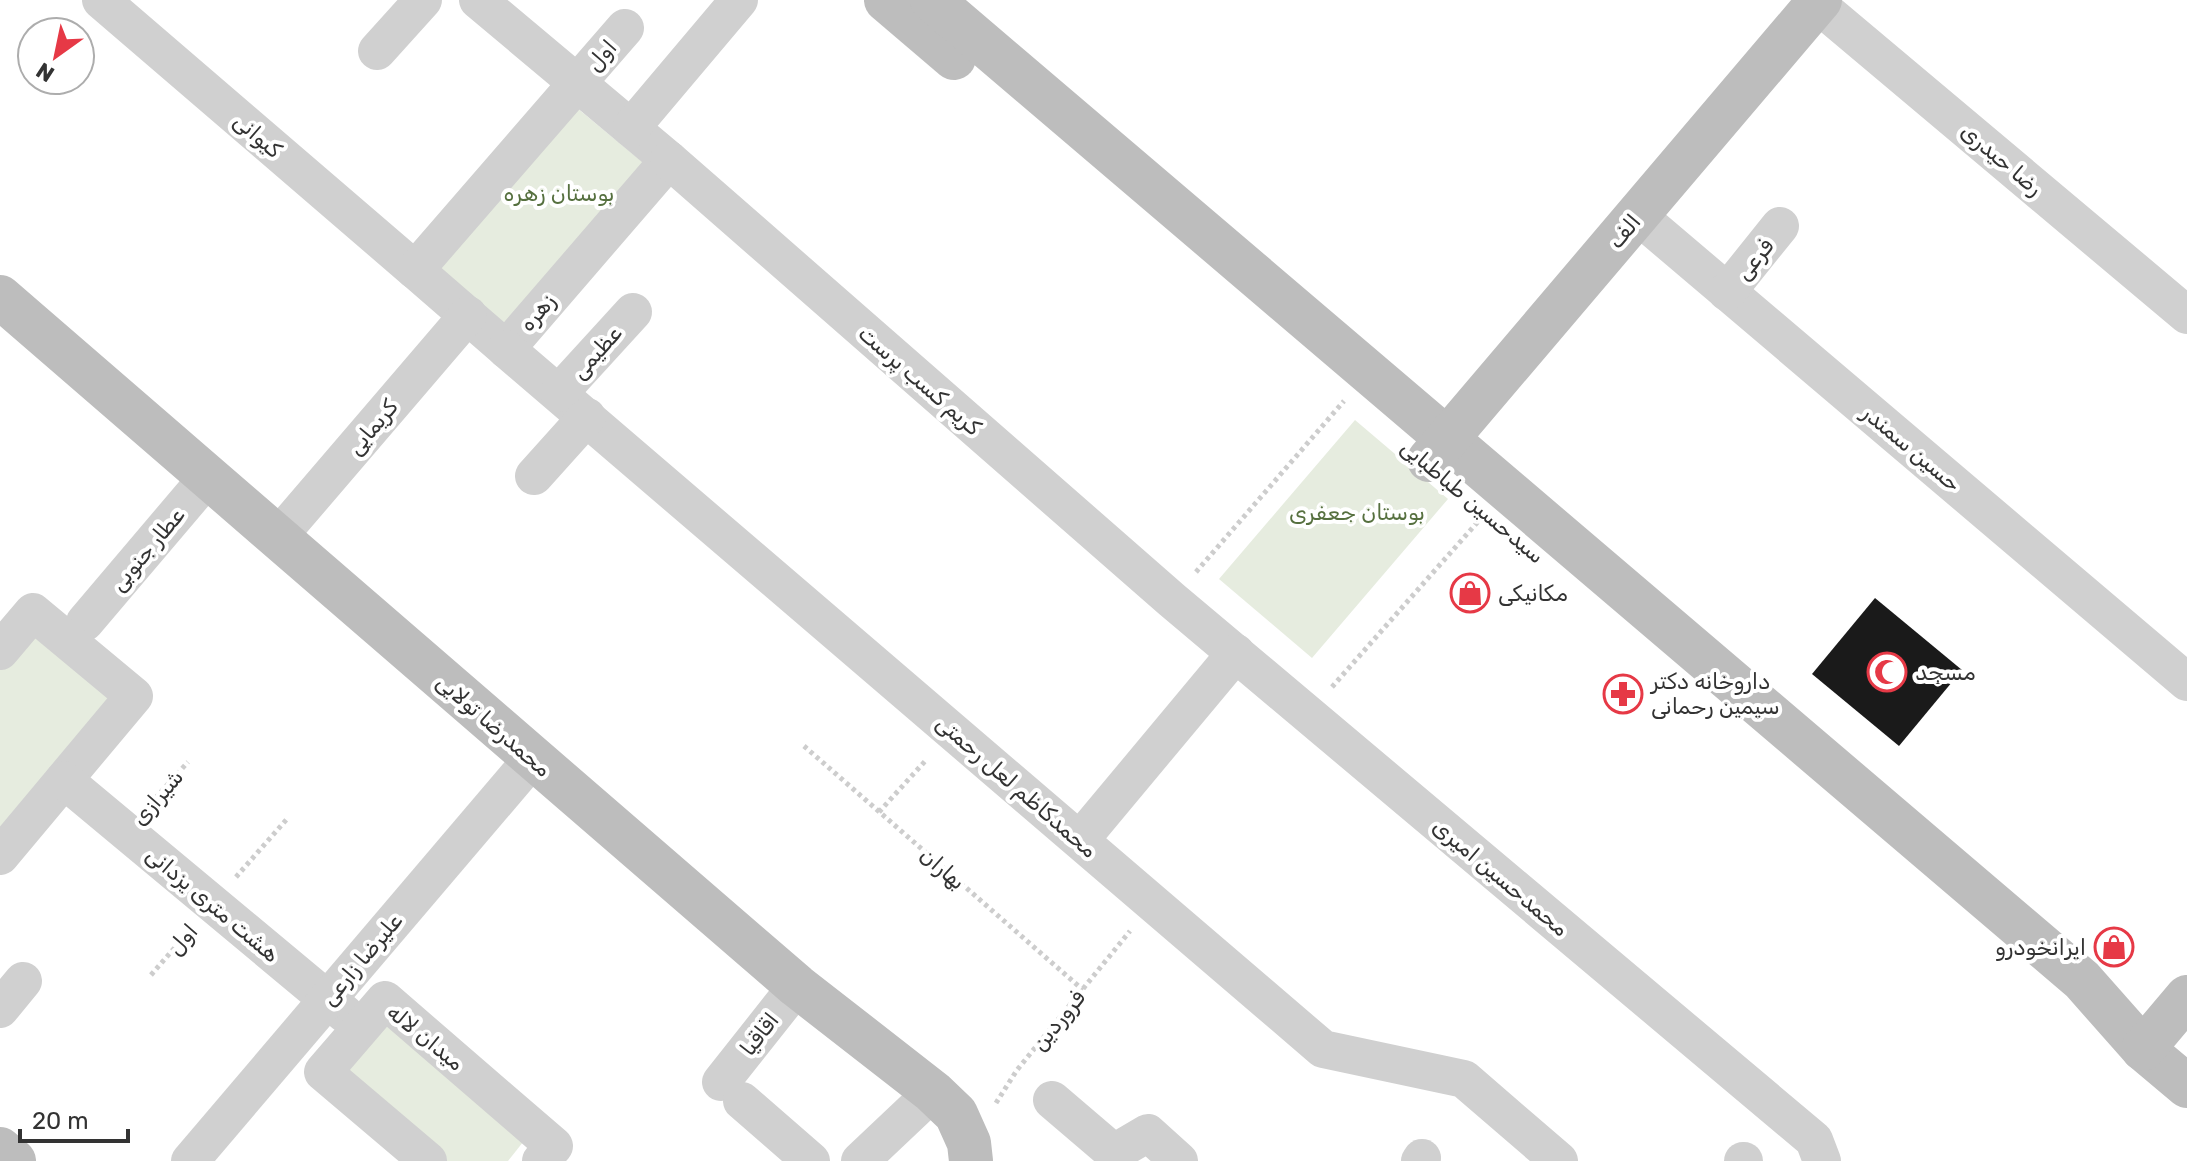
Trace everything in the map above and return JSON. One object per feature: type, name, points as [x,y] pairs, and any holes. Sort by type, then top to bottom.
[{"type":"street","name":"کیوانی","points":[[101,0],[415,270]]},
{"type":"street","points":[[377,51],[423,0]]},
{"type":"street","points":[[478,0],[669,160]]},
{"type":"street","points":[[631,128],[739,0]]},
{"type":"street","name":"سیدحسین طباطبایی","points":[[886,0],[1349,395],[1437,450],[1486,512],[2064,1005],[2143,1049]]},
{"type":"street","name":"سیدحسین طباطبایی","points":[[932,0],[1437,450],[2082,980],[2143,1049],[2187,1086]]},
{"type":"street","name":"الف","points":[[1437,450],[1819,2]]},
{"type":"street","name":"رضا حیدری","points":[[1819,2],[2187,315]]},
{"type":"street","name":"اول","points":[[578,82],[625,28]]},
{"type":"street","points":[[415,270],[578,82]]},
{"type":"street","name":"زهره","points":[[415,270],[506,349],[669,160]]},
{"type":"street","name":"کریم کسب پرست","points":[[669,160],[1172,600]]},
{"type":"street","name":"حسین سمندر","points":[[1637,215],[2187,682]]},
{"type":"street","name":"فرعی","points":[[1727,292],[1780,226]]},
{"type":"street","name":"محمدرضا تولایی","points":[[0,297],[797,986],[933,1092],[956,1114],[970,1152]]},
{"type":"street","name":"عظیمی","points":[[534,476],[573,405],[633,312]]},
{"type":"street","name":"کریمایی","points":[[277,538],[468,315]]},
{"type":"street","name":"محمدکاظم لعل رحمتی","points":[[506,349],[1323,1049],[1464,1079],[1559,1161]]},
{"type":"street","name":"عطار جنوبی","points":[[85,622],[208,477]]},
{"type":"street","name":"محمدحسین امیری","points":[[1172,600],[1814,1140],[1822,1161]]},
{"type":"street","points":[[0,651],[33,612],[134,696],[0,856]]},
{"type":"street","points":[[1080,840],[1236,653]]},
{"type":"street","name":"علیرضا زارعی","points":[[190,1161],[533,758]]},
{"type":"street","name":"هشت متری یزدانی","points":[[64,780],[362,1027]]},
{"type":"street","name":"اقاقیا","points":[[797,986],[732,1092],[811,1161]]},
{"type":"street","points":[[2143,1049],[2187,997]]},
{"type":"street","name":"میدان لاله","points":[[428,1161],[323,1072],[385,1000],[554,1146],[541,1161]]},
{"type":"street","points":[[860,1161],[933,1092]]},
{"type":"street","points":[[1052,1100],[1114,1153],[1148,1133],[1179,1161]]},
{"type":"street","points":[[0,1149],[14,1161]]},
{"type":"path","points":[[1172,600],[1349,395]]},
{"type":"path","points":[[1308,714],[1486,512]]},
{"type":"path","points":[[879,812],[952,730]]},
{"type":"path","name":"بهاران","points":[[804,746],[1083,990]]},
{"type":"path","name":"شیرازی","points":[[126,832],[188,762]]},
{"type":"path","points":[[213,904],[287,819]]},
{"type":"path","name":"فروردین","points":[[970,1152],[1017,1070],[1153,902]]},
{"type":"path","name":"اول","points":[[151,975],[213,904]]},
{"type":"green space","name":"بوستان زهره","points":[[571,103],[646,165],[510,328],[434,265]]},
{"type":"green space","name":"بوستان جعفری","points":[[1355,420],[1448,499],[1312,658],[1219,579]]},
{"type":"green space","points":[[33,624],[121,697],[0,841],[0,663]]},
{"type":"green space","points":[[388,1012],[531,1132],[508,1161],[445,1161],[338,1072]]},
{"type":"building","name":"مسجد","points":[[1875,598],[1962,670],[1899,746],[1812,674]]},
{"type":"place","name":"مکانیکی","points":[[1470,593]]},
{"type":"place","name":"مسجد","points":[[1887,672]]},
{"type":"place","name":"داروخانه دکتر سیمین رحمانی","points":[[1623,694]]},
{"type":"place","name":"ایرانخودرو","points":[[2114,947]]}]
